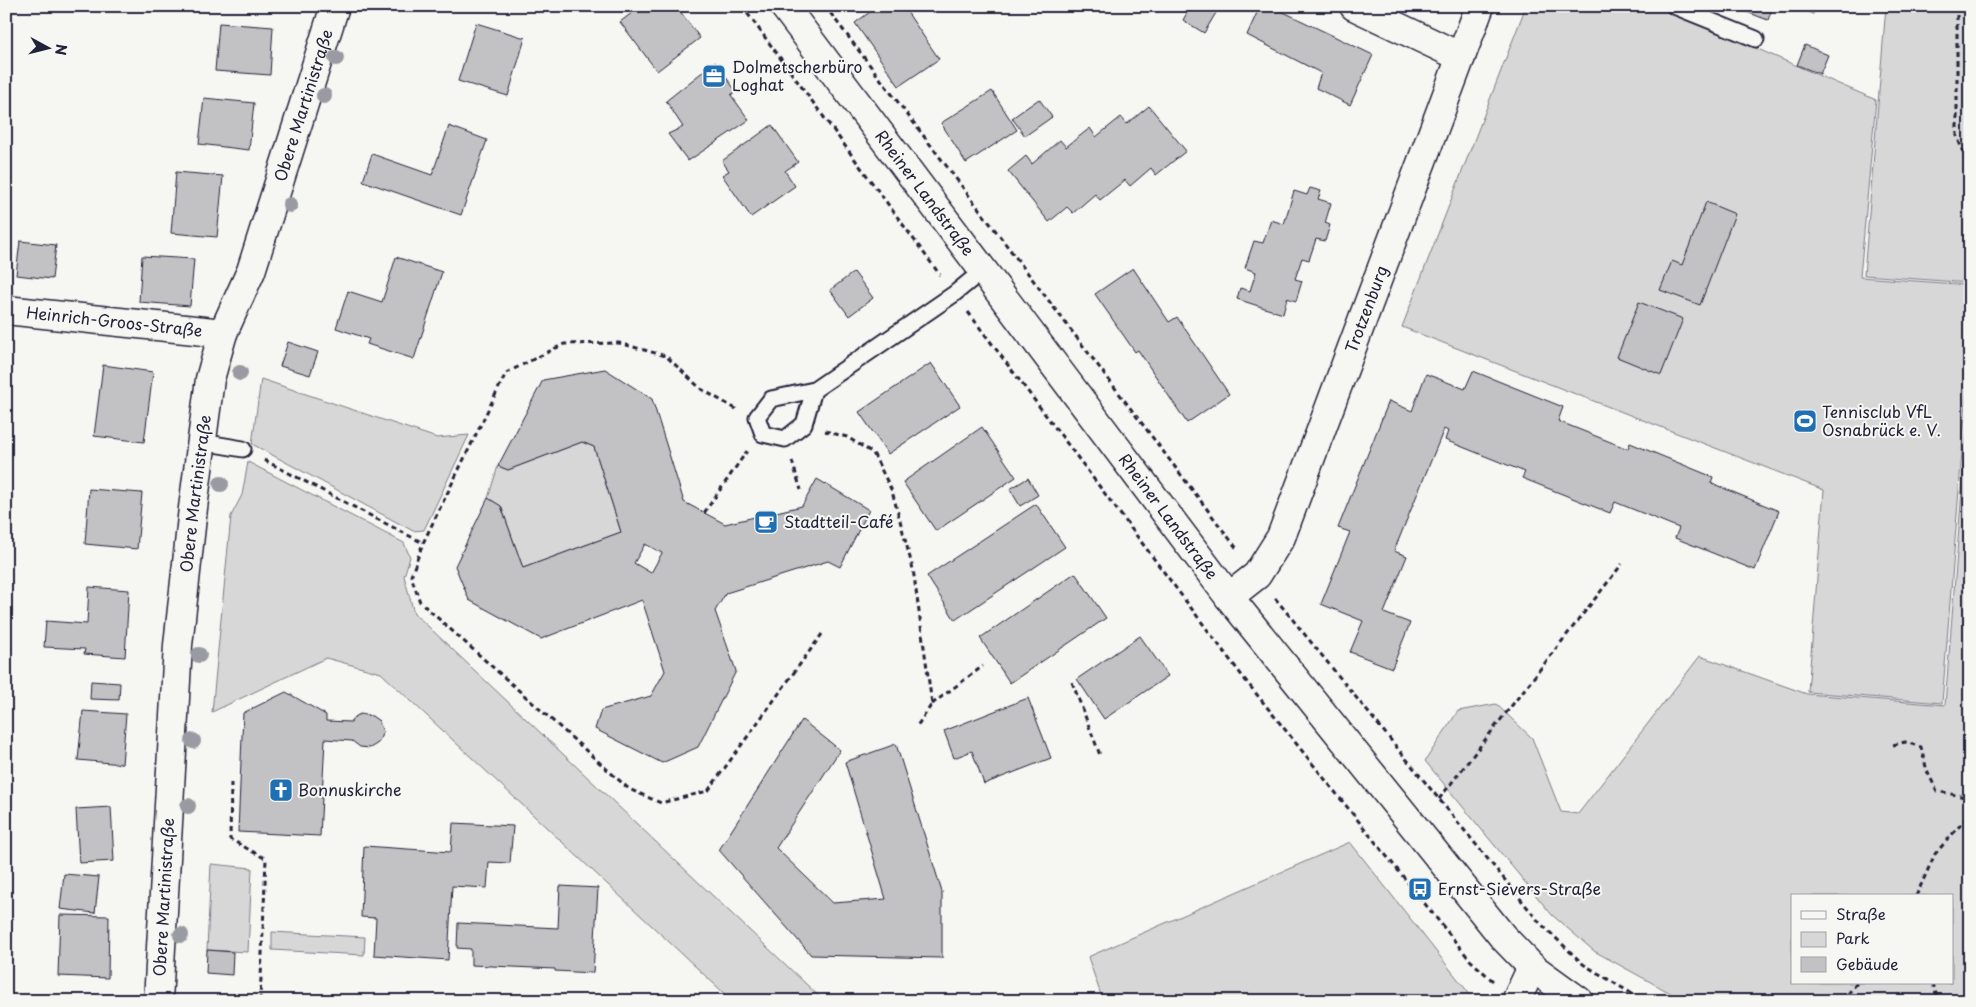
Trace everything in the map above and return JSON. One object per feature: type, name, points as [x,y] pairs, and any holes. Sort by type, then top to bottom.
[{"type":"street","name":"Obere Martinistraße","points":[[158,1001],[178,645],[210,379],[223,333],[250,271],[335,6]]},
{"type":"street","name":"Rheiner Landstraße","points":[[784,6],[1229,597],[1503,937],[1532,967],[1580,1001]]},
{"type":"street","points":[[1354,6],[1461,57]]},
{"type":"street","name":"Trotzenburg","points":[[1229,597],[1256,575],[1282,537],[1480,6]]},
{"type":"street","name":"Heinrich-Groos-Straße","points":[[6,310],[223,333]]},
{"type":"street","points":[[1516,1001],[1532,967]]},
{"type":"lane","points":[[1674,6],[1756,39]]},
{"type":"lane","points":[[814,390],[804,424],[785,439],[763,434],[757,417],[771,399],[814,390],[954,294],[982,271]]},
{"type":"lane","points":[[202,442],[244,449]]},
{"type":"path","points":[[742,6],[954,294],[1252,688],[1470,960],[1495,983]]},
{"type":"path","points":[[825,6],[1256,575],[1540,923],[1583,964],[1644,1001]]},
{"type":"path","points":[[1957,6],[1957,136],[1970,170]]},
{"type":"path","points":[[757,417],[733,408],[702,389],[666,356],[619,343],[564,344],[506,373],[423,542],[410,576],[420,602],[629,789],[661,803],[708,790],[822,634]]},
{"type":"path","points":[[804,424],[847,437],[873,453],[892,491],[913,570],[932,704]]},
{"type":"path","points":[[704,513],[742,456],[763,434]]},
{"type":"path","points":[[785,439],[801,490]]},
{"type":"path","points":[[244,449],[423,542]]},
{"type":"path","points":[[1439,799],[1622,564]]},
{"type":"path","points":[[917,726],[932,704],[984,666]]},
{"type":"path","points":[[1072,682],[1100,755]]},
{"type":"path","points":[[1893,744],[1905,742],[1921,747],[1927,772],[1937,791],[1970,798]]},
{"type":"path","points":[[231,783],[230,839],[266,859],[260,1001]]},
{"type":"path","points":[[1917,894],[1935,854],[1970,814]]},
{"type":"path","points":[[1842,1001],[1856,984]]},
{"type":"path","points":[[1933,984],[1938,1001]]},
{"type":"green space","name":"Tennisclub VfL Osnabrück e. V.","points":[[1526,6],[1658,6],[1876,100],[1860,277],[1970,285],[1970,352],[1942,703],[1808,692],[1824,490],[1402,327]]},
{"type":"green space","points":[[1886,6],[1970,6],[1970,283],[1864,275]]},
{"type":"green space","points":[[261,379],[437,438],[469,435],[424,530],[413,531],[252,444]]},
{"type":"green space","points":[[1970,388],[1970,1001],[1685,1001],[1594,951],[1552,915],[1425,761],[1458,711],[1496,704],[1532,738],[1561,812],[1578,814],[1700,656],[1807,694],[1945,705]]},
{"type":"green space","points":[[582,442],[594,447],[621,532],[523,568],[501,506],[488,498],[498,466],[508,470]]},
{"type":"green space","points":[[248,462],[404,543],[410,557],[404,576],[414,613],[824,1001],[734,1001],[727,996],[381,673],[326,658],[212,712],[231,516],[242,495]]},
{"type":"green space","points":[[1350,842],[1475,1001],[1103,1001],[1088,957]]},
{"type":"green space","points":[[211,864],[252,868],[248,952],[207,950]]},
{"type":"green space","points":[[272,932],[365,937],[364,955],[272,950]]},
{"type":"building","points":[[641,6],[676,6],[700,38],[657,71],[620,22]]},
{"type":"building","points":[[878,6],[903,6],[939,59],[899,86],[855,23]]},
{"type":"building","points":[[1191,6],[1220,6],[1204,33],[1183,20]]},
{"type":"building","points":[[1260,6],[1271,6],[1373,55],[1350,105],[1316,88],[1321,73],[1247,35]]},
{"type":"building","points":[[1746,6],[1773,6],[1768,20],[1744,11]]},
{"type":"building","points":[[1792,6],[1817,6],[1813,14]]},
{"type":"building","points":[[219,23],[273,27],[270,75],[215,71]]},
{"type":"building","points":[[476,23],[525,38],[508,96],[458,81]]},
{"type":"building","points":[[1805,45],[1828,55],[1820,74],[1797,65]]},
{"type":"building","points":[[715,62],[736,91],[731,95],[749,120],[688,161],[668,134],[683,127],[666,101]]},
{"type":"building","points":[[992,91],[1017,130],[966,163],[941,123]]},
{"type":"building","points":[[204,98],[254,103],[249,150],[199,144]]},
{"type":"building","points":[[1039,99],[1052,117],[1025,136],[1012,118]]},
{"type":"building","points":[[1149,106],[1186,151],[1156,175],[1151,168],[1130,186],[1125,180],[1100,200],[1095,194],[1073,213],[1067,207],[1049,222],[1008,171],[1026,156],[1032,164],[1060,140],[1066,147],[1090,128],[1096,137],[1121,117],[1127,124]]},
{"type":"building","points":[[772,125],[798,162],[785,171],[795,186],[751,217],[722,175],[729,171],[722,161]]},
{"type":"building","points":[[449,126],[487,140],[461,215],[363,181],[372,154],[432,175]]},
{"type":"building","points":[[176,172],[223,176],[217,237],[171,233]]},
{"type":"building","points":[[1310,188],[1321,191],[1318,199],[1331,203],[1325,223],[1330,225],[1325,241],[1316,239],[1309,260],[1302,258],[1295,279],[1302,281],[1296,301],[1287,298],[1283,314],[1237,299],[1240,288],[1250,291],[1256,272],[1245,268],[1254,241],[1263,243],[1271,220],[1284,224],[1294,191],[1307,195]]},
{"type":"building","points":[[1706,202],[1735,214],[1700,305],[1660,290],[1672,261],[1682,265]]},
{"type":"building","points":[[20,241],[56,245],[52,279],[16,275]]},
{"type":"building","points":[[142,256],[194,259],[190,306],[139,302]]},
{"type":"building","points":[[396,257],[442,272],[414,359],[367,344],[369,339],[336,328],[348,291],[382,302]]},
{"type":"building","points":[[1133,268],[1169,322],[1177,317],[1229,394],[1187,423],[1138,350],[1135,352],[1095,294]]},
{"type":"building","points":[[854,272],[873,298],[849,316],[830,290]]},
{"type":"building","points":[[1639,302],[1683,319],[1661,375],[1617,357]]},
{"type":"building","points":[[288,342],[318,352],[310,375],[280,366]]},
{"type":"building","points":[[931,363],[960,406],[888,454],[859,412]]},
{"type":"building","points":[[103,365],[153,372],[144,442],[94,436]]},
{"type":"building","points":[[605,369],[652,399],[684,502],[725,524],[802,506],[817,479],[869,510],[840,567],[828,561],[726,593],[715,611],[736,671],[698,747],[662,763],[595,729],[601,710],[651,696],[665,671],[642,600],[541,639],[469,600],[455,566],[488,498],[501,506],[523,568],[621,532],[594,447],[582,442],[508,470],[498,466],[543,380]],"holes":[[[645,544],[662,553],[651,573],[634,563]]]},
{"type":"building","points":[[1473,371],[1563,407],[1558,421],[1628,449],[1630,443],[1713,477],[1711,483],[1779,511],[1755,570],[1675,538],[1679,528],[1615,502],[1610,513],[1522,478],[1525,472],[1445,440],[1448,431],[1444,429],[1394,551],[1407,556],[1384,613],[1410,623],[1392,668],[1350,652],[1363,621],[1321,604],[1350,532],[1338,528],[1389,401],[1412,411],[1426,374],[1465,389]]},
{"type":"building","points":[[982,427],[1016,477],[936,531],[903,482]]},
{"type":"building","points":[[1028,478],[1038,495],[1020,506],[1010,489]]},
{"type":"building","points":[[89,489],[142,493],[137,549],[85,544]]},
{"type":"building","points":[[1036,504],[1065,547],[955,620],[927,576]]},
{"type":"building","points":[[1075,573],[1106,618],[1010,683],[980,638]]},
{"type":"building","points":[[89,587],[129,590],[125,657],[84,654],[85,649],[44,647],[46,621],[87,624]]},
{"type":"building","points":[[1140,636],[1168,676],[1104,719],[1077,679]]},
{"type":"building","points":[[91,681],[120,683],[119,700],[90,699]]},
{"type":"building","name":"Bonnuskirche","points":[[286,692],[326,715],[326,721],[351,722],[353,718],[360,714],[372,716],[379,721],[383,732],[378,743],[370,748],[360,747],[352,741],[325,739],[320,836],[238,832],[243,713]]},
{"type":"building","points":[[1028,698],[1051,758],[984,784],[972,751],[954,758],[944,731]]},
{"type":"building","points":[[83,711],[126,714],[122,764],[78,760]]},
{"type":"building","points":[[802,720],[840,750],[776,848],[833,903],[886,899],[845,762],[896,744],[942,892],[942,958],[811,955],[719,850]]},
{"type":"building","points":[[111,807],[114,861],[79,863],[76,809]]},
{"type":"building","points":[[453,823],[513,826],[510,863],[489,862],[487,888],[452,886],[448,960],[374,955],[376,918],[361,917],[364,846],[451,852]]},
{"type":"building","points":[[64,874],[99,877],[95,913],[60,909]]},
{"type":"building","points":[[560,886],[598,888],[593,973],[555,971],[555,969],[471,965],[471,949],[457,948],[458,923],[558,928]]},
{"type":"building","points":[[60,915],[109,916],[108,978],[58,976]]},
{"type":"building","points":[[207,950],[233,952],[232,975],[206,973]]},
{"type":"place","name":"Dolmetscherbüro Loghat","points":[[714,76]]},
{"type":"place","name":"Tennisclub VfL Osnabrück e. V.","points":[[1805,421]]},
{"type":"place","name":"Stadtteil-Café","points":[[766,522]]},
{"type":"place","name":"Bonnuskirche","points":[[281,790]]},
{"type":"place","name":"Ernst-Sievers-Straße","points":[[1420,889]]}]
